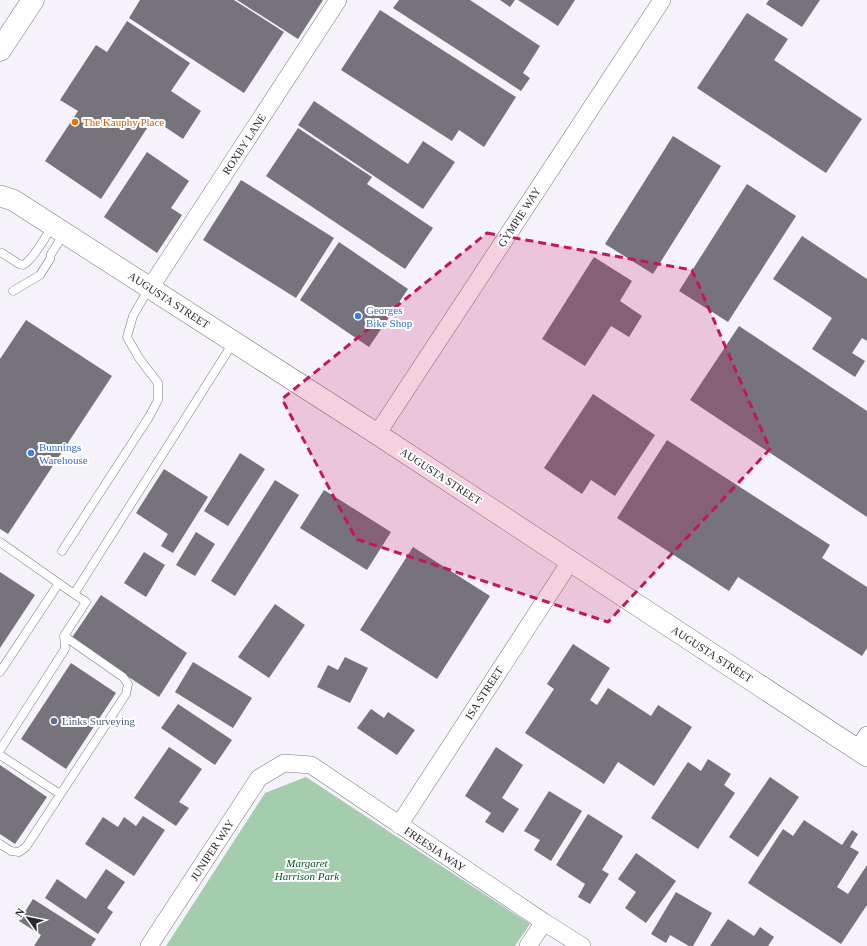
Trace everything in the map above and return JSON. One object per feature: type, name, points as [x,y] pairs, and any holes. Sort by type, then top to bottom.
[{"type":"main road","points":[[0,50],[33,0]]},
{"type":"street","name":"ROXBY LANE","points":[[150,288],[338,0]]},
{"type":"street","name":"GYMPIE WAY","points":[[377,434],[662,0]]},
{"type":"street","name":"AUGUSTA STREET","points":[[0,180],[6,198],[59,229],[377,434],[570,562],[864,747]]},
{"type":"street","name":"ISA STREET","points":[[399,825],[570,562]]},
{"type":"street","name":"FREESIA WAY","points":[[284,763],[311,765],[582,946]]},
{"type":"street","name":"JUNIPER WAY","points":[[149,946],[259,778],[284,763]]},
{"type":"street","points":[[528,946],[544,922]]},
{"type":"lane","points":[[2,253],[19,264],[23,265],[28,263],[37,251],[59,229]]},
{"type":"lane","points":[[13,291],[40,275],[50,259],[59,229]]},
{"type":"lane","points":[[62,551],[149,417],[158,400],[158,383],[138,358],[127,337],[133,316],[150,288]]},
{"type":"lane","points":[[74,594],[234,342]]},
{"type":"lane","points":[[0,542],[86,602],[64,636],[65,649],[0,750]]},
{"type":"lane","points":[[0,672],[59,583]]},
{"type":"lane","points":[[0,844],[10,851],[19,852],[26,847],[126,694],[128,684],[124,677],[64,636]]},
{"type":"lane","points":[[0,755],[60,794]]},
{"type":"highlighted area","points":[[487,233],[692,270],[770,449],[608,622],[356,539],[282,399]]},
{"type":"green space","name":"Margaret Harrison Park","points":[[306,777],[530,924],[515,946],[166,946],[265,793]]},
{"type":"building","points":[[140,0],[234,0],[284,32],[244,93],[129,18]]},
{"type":"building","points":[[237,0],[323,0],[298,39]]},
{"type":"building","points":[[399,0],[470,0],[540,46],[523,73],[530,78],[521,91],[393,8]]},
{"type":"building","points":[[500,0],[515,0],[510,7]]},
{"type":"building","points":[[518,0],[575,0],[558,26]]},
{"type":"building","points":[[769,0],[820,0],[802,27],[766,4]]},
{"type":"building","points":[[380,10],[516,97],[484,147],[459,130],[452,141],[341,70]]},
{"type":"building","points":[[747,13],[788,39],[774,60],[862,119],[826,173],[697,88]]},
{"type":"building","points":[[127,21],[190,63],[171,91],[201,111],[183,139],[153,119],[101,199],[45,161],[78,111],[60,100],[96,45],[107,52]]},
{"type":"building","points":[[314,101],[408,164],[423,141],[455,162],[423,209],[298,125]]},
{"type":"building","points":[[298,128],[372,177],[367,184],[433,228],[405,269],[266,176]]},
{"type":"building","points":[[673,136],[721,166],[653,274],[605,244]]},
{"type":"building","points":[[147,152],[189,181],[171,208],[182,215],[157,253],[104,217]]},
{"type":"building","points":[[241,180],[334,238],[296,298],[203,240]]},
{"type":"building","points":[[747,184],[796,216],[728,322],[679,291]]},
{"type":"building","points":[[802,236],[867,279],[867,341],[862,338],[852,353],[865,361],[855,377],[812,349],[832,318],[773,279]]},
{"type":"building","points":[[339,242],[408,289],[369,347],[300,300]]},
{"type":"building","points":[[594,257],[632,281],[620,301],[642,316],[629,337],[611,326],[585,366],[542,339]]},
{"type":"building","name":"Bunnings Warehouse","points":[[26,320],[112,376],[8,534],[0,529],[0,359]]},
{"type":"building","points":[[739,326],[867,411],[867,517],[690,400]]},
{"type":"building","points":[[593,394],[655,435],[615,496],[591,480],[582,494],[544,468]]},
{"type":"building","points":[[667,440],[830,545],[822,558],[867,587],[867,648],[862,656],[738,577],[729,591],[617,518]]},
{"type":"building","points":[[240,453],[265,469],[228,526],[204,511]]},
{"type":"building","points":[[164,469],[208,497],[173,553],[161,546],[168,534],[136,513]]},
{"type":"building","points":[[275,480],[299,495],[235,596],[211,581]]},
{"type":"building","points":[[324,490],[391,532],[367,570],[300,528]]},
{"type":"building","points":[[196,532],[215,544],[195,576],[176,565]]},
{"type":"building","points":[[413,547],[490,596],[437,679],[360,630]]},
{"type":"building","points":[[144,552],[165,565],[146,597],[124,583]]},
{"type":"building","points":[[0,572],[35,595],[0,648]]},
{"type":"building","points":[[101,595],[187,653],[159,697],[71,639]]},
{"type":"building","points":[[275,604],[305,625],[269,678],[238,657]]},
{"type":"building","points":[[573,644],[610,668],[590,700],[597,705],[608,688],[651,716],[658,705],[692,727],[654,786],[618,762],[604,784],[525,733],[554,689],[547,684]]},
{"type":"building","points":[[345,657],[368,668],[350,703],[317,687],[328,665],[338,670]]},
{"type":"building","points":[[193,662],[252,698],[233,728],[175,692]]},
{"type":"building","points":[[71,663],[116,693],[66,769],[21,739]]},
{"type":"building","points":[[178,704],[232,740],[215,765],[161,728]]},
{"type":"building","points":[[371,709],[384,718],[388,712],[415,730],[397,755],[357,728]]},
{"type":"building","points":[[169,747],[202,769],[179,802],[189,808],[176,826],[134,798]]},
{"type":"building","points":[[496,747],[523,765],[502,798],[519,809],[503,833],[485,822],[491,813],[465,796]]},
{"type":"building","points":[[708,759],[731,774],[724,785],[735,793],[698,849],[651,818],[688,762],[701,771]]},
{"type":"building","points":[[0,765],[47,797],[15,844],[0,834]]},
{"type":"building","points":[[770,777],[799,797],[758,857],[729,837]]},
{"type":"building","points":[[549,791],[582,811],[551,861],[534,850],[540,840],[524,831]]},
{"type":"building","points":[[588,814],[623,836],[602,870],[609,874],[590,904],[578,897],[585,884],[556,865]]},
{"type":"building","points":[[143,816],[165,830],[134,876],[85,844],[103,817],[118,827],[124,817],[136,826]]},
{"type":"building","points":[[804,820],[842,845],[852,830],[858,834],[850,847],[859,852],[837,887],[848,894],[867,865],[867,905],[841,944],[748,883],[783,829],[793,836]]},
{"type":"building","points":[[636,853],[676,881],[646,923],[625,908],[636,892],[618,879]]},
{"type":"building","points":[[106,869],[125,882],[107,908],[113,912],[98,934],[45,898],[57,879],[86,899]]},
{"type":"building","points":[[676,892],[712,913],[693,946],[689,946],[670,935],[666,943],[651,934]]},
{"type":"building","points":[[33,899],[96,939],[91,946],[34,946],[41,935],[19,921]]},
{"type":"building","points":[[728,919],[754,936],[760,927],[774,937],[768,946],[710,946]]},
{"type":"place","name":"The Kauphy Place","points":[[75,122]]},
{"type":"place","name":"Georges Bike Shop","points":[[358,316]]},
{"type":"place","name":"Bunnings Warehouse","points":[[31,453]]},
{"type":"place","name":"Links Surveying","points":[[54,721]]}]
